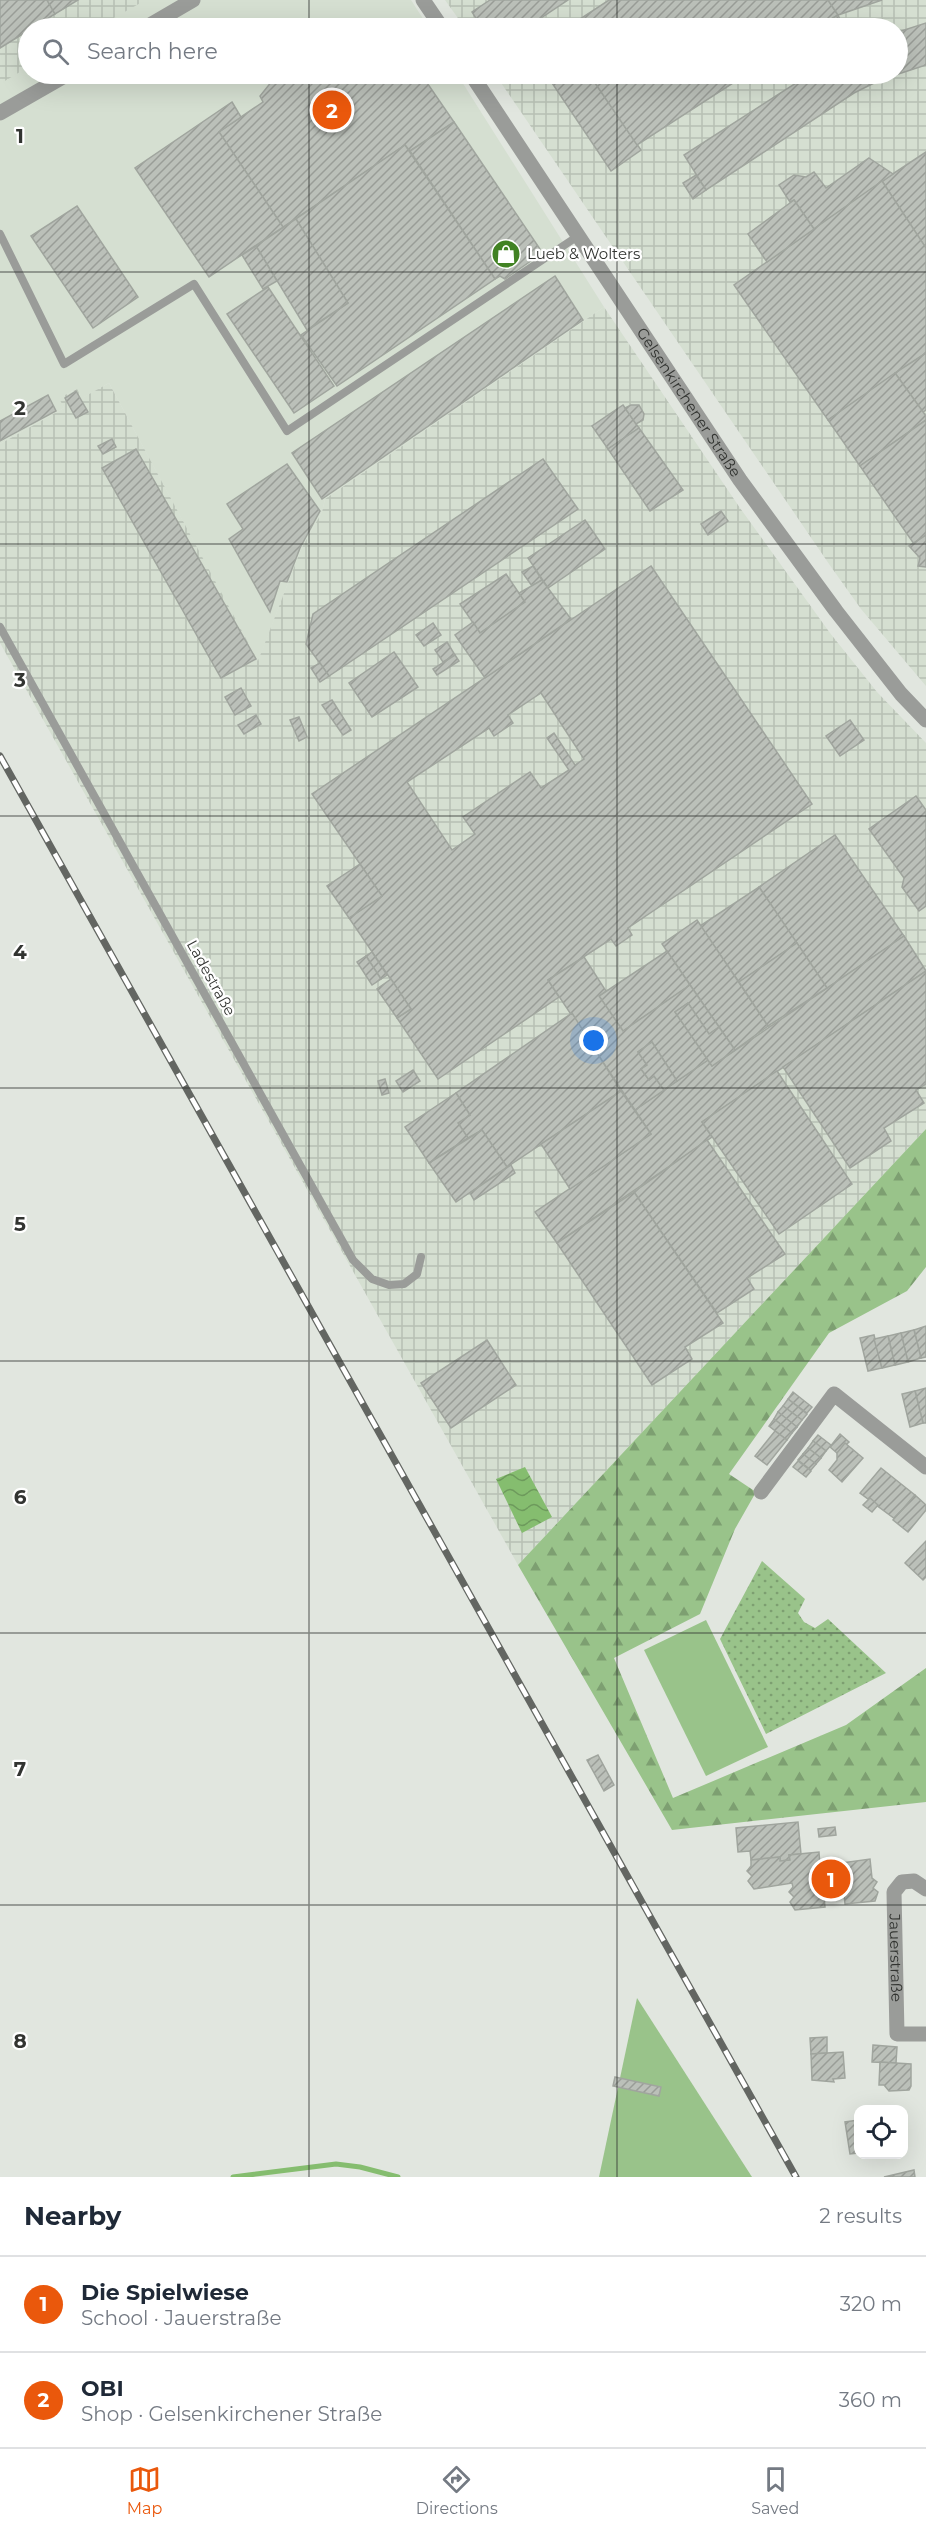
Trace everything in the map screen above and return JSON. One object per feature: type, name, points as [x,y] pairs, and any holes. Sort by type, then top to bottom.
[{"type":"street","points":[[163,18],[194,0]]},
{"type":"street","points":[[423,0],[435,18]]},
{"type":"street","points":[[0,114],[51,84]]},
{"type":"street","name":"Gelsenkirchener Straße","points":[[478,84],[766,517],[901,694],[926,720]]},
{"type":"street","points":[[761,1492],[834,1394],[926,1467]]},
{"type":"street","name":"Jauerstraße","points":[[926,1889],[914,1881],[902,1882],[894,1892],[897,2034],[926,2034]]},
{"type":"lane","points":[[0,234],[64,364],[194,284],[287,431],[578,236]]},
{"type":"lane","name":"Ladestraße","points":[[0,627],[353,1260],[372,1279],[389,1285],[404,1284],[417,1274],[421,1257]]},
{"type":"shaded area","points":[[0,0],[411,0],[423,18],[18,18],[18,84],[463,84],[604,307],[325,499],[322,512],[301,549],[258,662],[109,383],[81,399],[76,389],[60,398],[64,408],[0,444]]},
{"type":"shaded area","points":[[0,0],[144,0],[114,18],[18,18],[18,73],[0,84]]},
{"type":"shaded area","points":[[445,0],[926,0],[926,686],[861,609],[829,564],[502,84],[908,84],[908,18],[458,18]]},
{"type":"shaded area","points":[[604,307],[740,508],[830,633],[877,692],[926,743],[926,1129],[518,1565],[0,643],[0,444],[64,408],[59,398],[77,389],[82,398],[109,383],[258,661],[301,549],[322,512],[325,499]]},
{"type":"green space","points":[[926,1129],[926,1267],[907,1291],[829,1333],[729,1474],[756,1492],[735,1529],[700,1614],[614,1658],[673,1798],[846,1725],[926,1668],[926,1802],[672,1830],[518,1565]]},
{"type":"green space","points":[[762,1561],[805,1599],[798,1613],[804,1622],[815,1628],[828,1619],[886,1673],[766,1734],[720,1639]]},
{"type":"green space","points":[[706,1620],[768,1747],[706,1776],[644,1650]]},
{"type":"green space","points":[[637,1998],[752,2177],[599,2177]]},
{"type":"water","points":[[525,1467],[552,1517],[522,1533],[496,1479]]},
{"type":"building","points":[[0,0],[47,0],[55,14],[49,18],[18,18],[18,37],[0,48]]},
{"type":"building","points":[[47,0],[78,0],[55,14]]},
{"type":"building","points":[[490,0],[568,0],[541,18],[476,18],[472,12]]},
{"type":"building","points":[[609,0],[828,0],[838,15],[833,18],[582,18]]},
{"type":"building","points":[[828,0],[882,0],[838,15]]},
{"type":"building","points":[[926,23],[926,65],[908,71],[908,29]]},
{"type":"building","points":[[270,84],[428,84],[454,122],[410,151],[405,145],[283,227],[219,132],[263,102],[260,96]]},
{"type":"building","points":[[553,84],[596,84],[641,150],[611,171]]},
{"type":"building","points":[[596,84],[732,84],[637,145]]},
{"type":"building","points":[[794,84],[872,84],[854,93],[706,190],[684,155]]},
{"type":"building","points":[[232,102],[241,117],[219,132],[283,227],[209,277],[135,168]]},
{"type":"building","points":[[454,122],[540,249],[537,251],[538,256],[505,279],[500,276],[495,279],[410,151]]},
{"type":"building","points":[[405,145],[495,279],[337,386],[301,335],[348,303],[296,219]]},
{"type":"building","points":[[926,152],[926,248],[882,181]]},
{"type":"building","points":[[869,158],[893,174],[814,229],[794,200],[790,202],[779,185],[794,175],[806,177],[814,172],[826,188]]},
{"type":"building","points":[[696,175],[706,190],[693,199],[683,183]]},
{"type":"building","points":[[882,181],[926,248],[926,353],[828,420],[734,285]]},
{"type":"building","points":[[794,200],[814,229],[767,262],[748,234]]},
{"type":"building","points":[[77,206],[138,297],[93,328],[31,236]]},
{"type":"building","points":[[296,219],[348,303],[307,330],[256,246]]},
{"type":"building","points":[[256,246],[277,281],[263,289],[242,255]]},
{"type":"building","points":[[555,276],[583,320],[322,499],[292,453]]},
{"type":"building","points":[[268,287],[334,386],[294,413],[227,314]]},
{"type":"building","points":[[926,353],[926,410],[923,412],[895,373]]},
{"type":"building","points":[[895,373],[926,416],[926,420],[860,466],[828,420]]},
{"type":"building","points":[[76,391],[88,412],[76,418],[65,398]]},
{"type":"building","points":[[48,395],[56,411],[0,441],[0,421]]},
{"type":"building","points":[[623,405],[639,428],[608,449],[592,426]]},
{"type":"building","points":[[639,405],[644,414],[643,420],[636,424],[625,408]]},
{"type":"building","points":[[926,420],[926,535],[914,544],[860,466]]},
{"type":"building","points":[[639,428],[683,490],[650,511],[608,449]]},
{"type":"building","points":[[112,439],[116,447],[103,454],[98,446]]},
{"type":"building","points":[[136,449],[256,659],[221,678],[102,468]]},
{"type":"building","points":[[543,459],[578,509],[329,676],[306,644],[313,614]]},
{"type":"building","points":[[287,464],[320,511],[300,548],[287,582],[280,581],[270,612],[229,539],[243,529],[227,504]]},
{"type":"building","points":[[721,511],[728,521],[708,535],[701,524]]},
{"type":"building","points":[[585,520],[605,549],[548,588],[528,558]]},
{"type":"building","points":[[926,535],[926,567],[918,566],[920,558],[909,546]]},
{"type":"building","points":[[533,566],[542,580],[532,586],[522,572]]},
{"type":"building","points":[[651,566],[812,804],[628,928],[632,935],[616,946],[611,939],[548,980],[559,997],[438,1079],[397,1018],[411,1009],[349,918],[382,896],[312,794]],"holes":[[[541,693],[584,759],[575,765],[554,733],[547,738],[569,770],[541,788],[530,772],[463,817],[475,834],[452,850],[407,782],[489,728],[494,736],[513,723],[508,715]]]},
{"type":"building","points":[[506,574],[525,602],[480,633],[460,604]]},
{"type":"building","points":[[542,580],[571,619],[485,678],[455,635],[473,622],[480,633],[525,602],[519,593]]},
{"type":"building","points":[[433,623],[441,635],[424,646],[416,635]]},
{"type":"building","points":[[447,642],[455,655],[443,662],[435,650]]},
{"type":"building","points":[[394,652],[418,687],[372,717],[349,683]]},
{"type":"building","points":[[455,655],[459,661],[437,675],[433,669]]},
{"type":"building","points":[[320,663],[329,676],[320,682],[311,668]]},
{"type":"building","points":[[241,688],[251,706],[235,715],[225,697]]},
{"type":"building","points":[[332,700],[351,730],[343,735],[322,705]]},
{"type":"building","points":[[256,715],[261,724],[244,734],[238,725]]},
{"type":"building","points":[[299,717],[307,737],[299,741],[290,720]]},
{"type":"building","points":[[850,720],[864,740],[840,756],[826,736]]},
{"type":"building","points":[[916,796],[926,810],[926,906],[919,911],[902,887],[904,878],[869,829]]},
{"type":"building","points":[[835,835],[904,936],[827,988],[759,887]]},
{"type":"building","points":[[360,864],[382,896],[349,918],[327,886]]},
{"type":"building","points":[[759,887],[797,943],[739,982],[700,926]]},
{"type":"building","points":[[697,920],[768,1026],[735,1050],[662,944]]},
{"type":"building","points":[[904,936],[926,971],[702,1122],[712,1137],[557,1243],[535,1212],[651,1134],[635,1110],[708,1060],[712,1066]]},
{"type":"building","points":[[797,943],[827,988],[768,1026],[739,982]]},
{"type":"building","points":[[667,951],[690,985],[623,1031],[599,996]]},
{"type":"building","points":[[372,952],[387,975],[381,979],[366,956]]},
{"type":"building","points":[[366,956],[381,979],[372,985],[357,962]]},
{"type":"building","points":[[584,957],[606,991],[599,996],[623,1031],[690,985],[719,1027],[709,1034],[688,1003],[675,1012],[708,1060],[677,1081],[652,1042],[638,1052],[647,1065],[641,1069],[649,1080],[654,1076],[664,1090],[635,1110],[548,980]]},
{"type":"building","points":[[926,971],[926,1084],[916,1090],[924,1103],[884,1128],[891,1141],[850,1168],[783,1067]]},
{"type":"building","points":[[391,979],[411,1009],[397,1018],[377,989]]},
{"type":"building","points":[[688,1003],[709,1034],[719,1027],[735,1050],[712,1066],[675,1012]]},
{"type":"building","points":[[572,1013],[621,1091],[507,1167],[482,1130],[468,1138],[458,1123],[470,1115],[456,1093]]},
{"type":"building","points":[[652,1042],[677,1081],[664,1090],[654,1076],[649,1080],[641,1069],[647,1065],[638,1052]]},
{"type":"building","points":[[413,1070],[420,1081],[403,1092],[396,1081]]},
{"type":"building","points":[[777,1071],[852,1184],[779,1234],[702,1122]]},
{"type":"building","points":[[385,1079],[389,1093],[382,1095],[378,1081]]},
{"type":"building","points":[[621,1091],[651,1134],[570,1189],[541,1144]]},
{"type":"building","points":[[456,1093],[470,1115],[458,1123],[468,1138],[429,1163],[405,1127]]},
{"type":"building","points":[[482,1130],[507,1167],[456,1202],[429,1163]]},
{"type":"building","points":[[707,1140],[785,1254],[747,1278],[754,1289],[717,1313],[634,1192]]},
{"type":"building","points":[[511,1165],[515,1173],[474,1200],[470,1193]]},
{"type":"building","points":[[634,1192],[723,1323],[685,1347],[692,1359],[652,1385],[557,1243]]},
{"type":"building","points":[[926,1326],[926,1357],[921,1358],[914,1330]]},
{"type":"building","points":[[914,1330],[921,1358],[908,1362],[901,1333]]},
{"type":"building","points":[[901,1333],[908,1362],[895,1365],[888,1336]]},
{"type":"building","points":[[874,1335],[882,1368],[868,1371],[860,1338]]},
{"type":"building","points":[[888,1336],[895,1365],[882,1368],[874,1339]]},
{"type":"building","points":[[487,1340],[516,1385],[451,1428],[421,1383]]},
{"type":"building","points":[[926,1388],[926,1423],[923,1423],[915,1391]]},
{"type":"building","points":[[915,1391],[923,1423],[910,1427],[902,1394]]},
{"type":"building","points":[[793,1392],[812,1407],[807,1413],[788,1399]]},
{"type":"building","points":[[788,1399],[807,1414],[802,1420],[783,1406]]},
{"type":"building","points":[[783,1406],[802,1420],[797,1427],[778,1412]]},
{"type":"building","points":[[778,1412],[797,1427],[792,1433],[774,1419]]},
{"type":"building","points":[[774,1419],[792,1433],[787,1440],[769,1426]]},
{"type":"building","points":[[775,1431],[787,1440],[767,1465],[755,1456]]},
{"type":"building","points":[[840,1434],[849,1442],[837,1453],[830,1447]]},
{"type":"building","points":[[818,1435],[831,1445],[826,1451],[813,1441]]},
{"type":"building","points":[[813,1441],[826,1451],[821,1458],[808,1448]]},
{"type":"building","points":[[845,1443],[863,1458],[842,1482],[829,1470]]},
{"type":"building","points":[[808,1448],[821,1458],[816,1464],[803,1454]]},
{"type":"building","points":[[803,1454],[816,1464],[811,1470],[798,1460]]},
{"type":"building","points":[[798,1461],[811,1471],[806,1477],[793,1467]]},
{"type":"building","points":[[881,1468],[915,1495],[895,1519],[860,1493]]},
{"type":"building","points":[[915,1495],[926,1505],[926,1510],[908,1532],[893,1520]]},
{"type":"building","points":[[870,1498],[878,1505],[872,1512],[863,1505]]},
{"type":"building","points":[[926,1541],[926,1577],[923,1580],[905,1563]]},
{"type":"building","points":[[598,1755],[614,1785],[604,1791],[587,1760]]},
{"type":"building","points":[[798,1822],[801,1854],[789,1855],[790,1860],[780,1861],[780,1857],[751,1860],[750,1851],[738,1852],[736,1828]]},
{"type":"building","points":[[835,1827],[836,1835],[819,1837],[818,1829]]},
{"type":"building","points":[[819,1852],[820,1866],[870,1859],[872,1878],[877,1882],[873,1888],[878,1892],[875,1901],[845,1904],[843,1885],[823,1888],[825,1907],[795,1910],[790,1902],[794,1897],[789,1892],[793,1887],[792,1883],[754,1889],[748,1881],[752,1876],[747,1871],[751,1866],[751,1860],[780,1857],[780,1861],[790,1860],[789,1855]]},
{"type":"building","points":[[827,2037],[827,2053],[811,2054],[810,2038]]},
{"type":"building","points":[[873,2045],[897,2047],[896,2063],[872,2062]]},
{"type":"building","points":[[843,2052],[845,2078],[833,2079],[834,2082],[812,2080],[811,2054]]},
{"type":"building","points":[[880,2062],[911,2064],[909,2090],[889,2091],[884,2085],[879,2085]]},
{"type":"building","points":[[615,2077],[661,2087],[659,2096],[613,2086]]},
{"type":"building","points":[[854,2121],[854,2154],[850,2154],[845,2122]]},
{"type":"building","points":[[914,2170],[915,2177],[884,2177]]},
{"type":"waterway","points":[[233,2177],[336,2164],[360,2167],[398,2177]]},
{"type":"railway","points":[[0,756],[796,2177]]},
{"type":"place","name":"OBI","points":[[332,110]]},
{"type":"place","name":"Lueb & Wolters","points":[[506,254]]},
{"type":"place","name":"Die Spielwiese","points":[[831,1879]]}]
